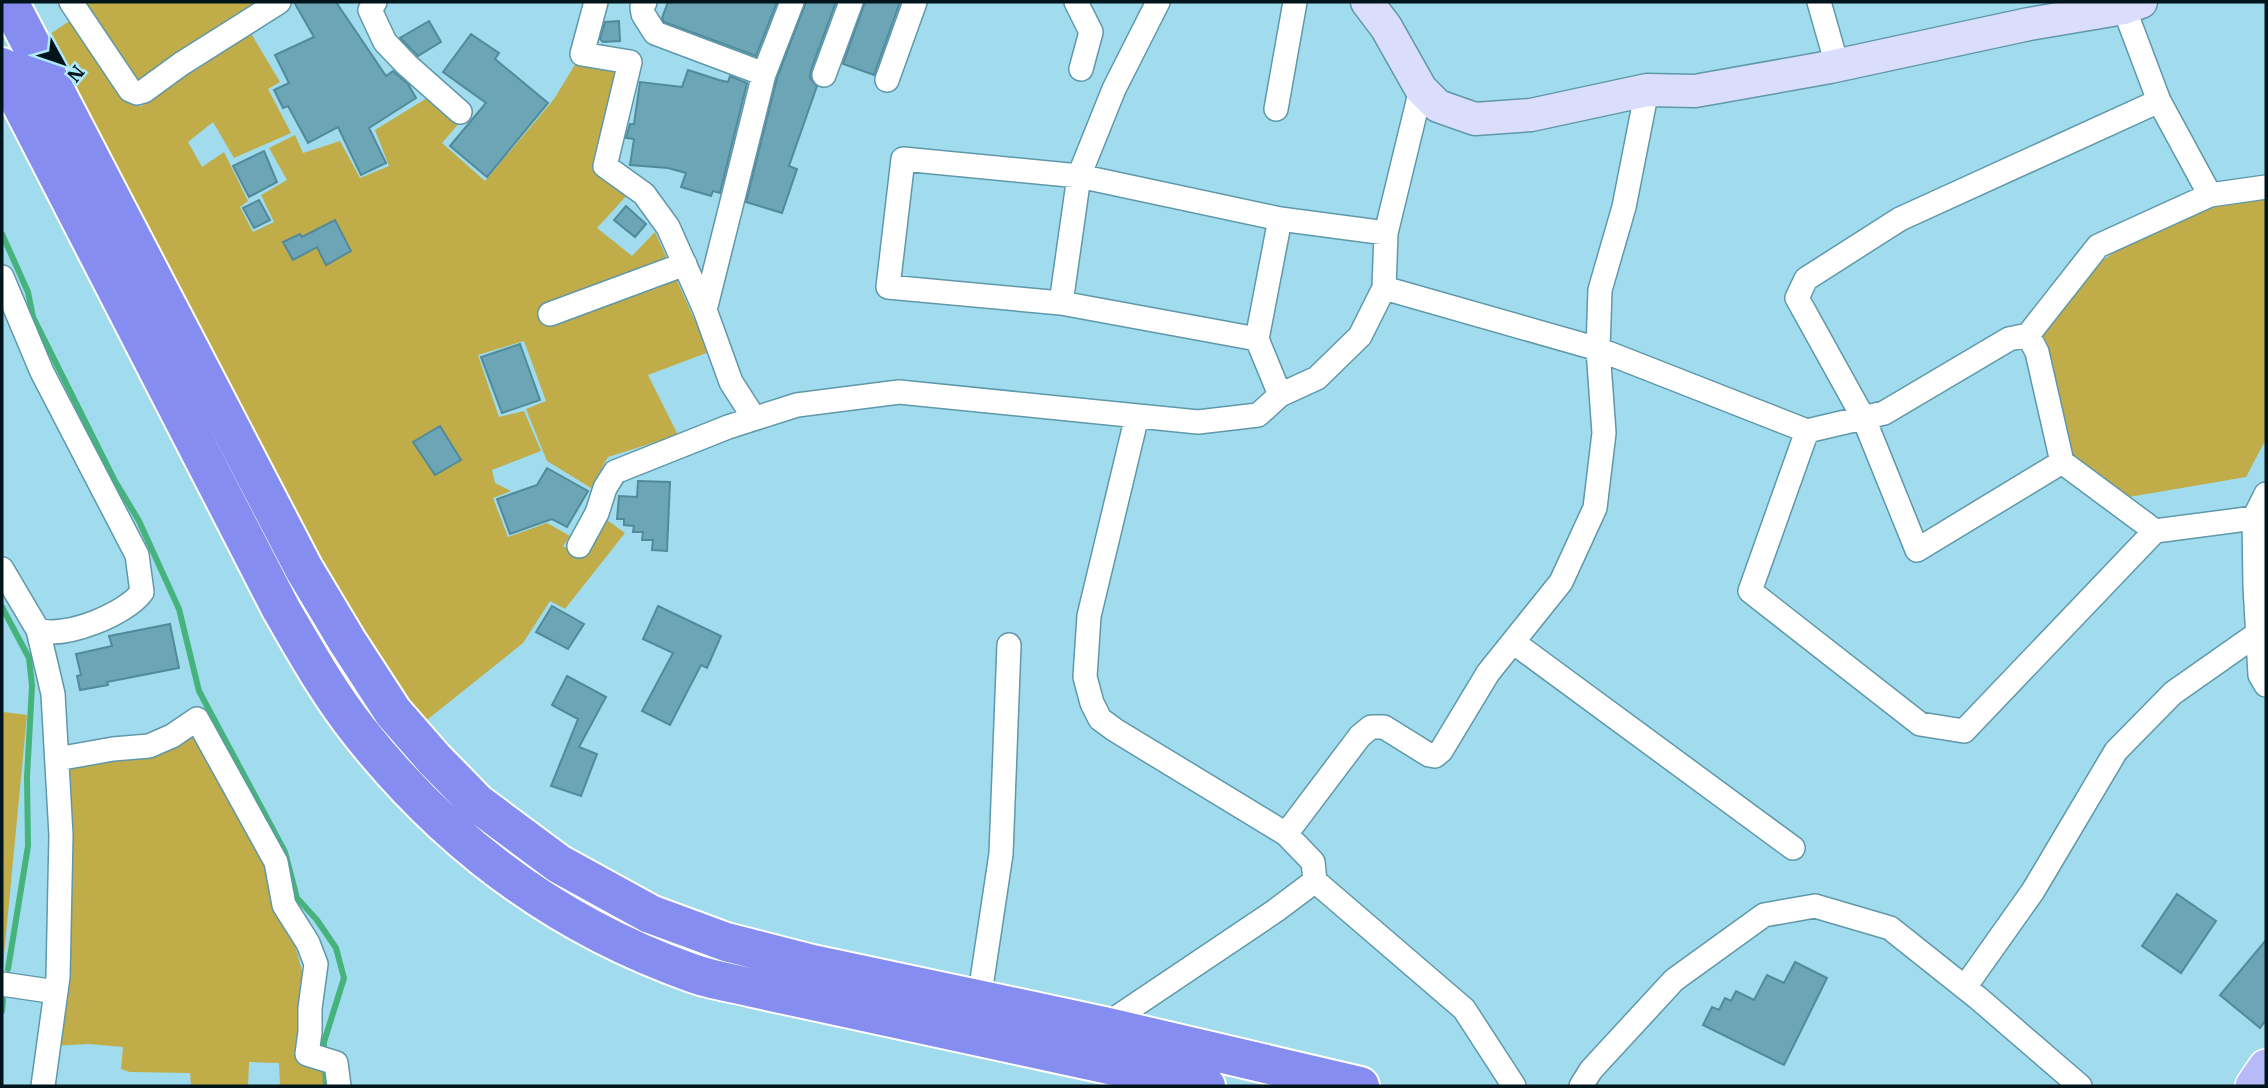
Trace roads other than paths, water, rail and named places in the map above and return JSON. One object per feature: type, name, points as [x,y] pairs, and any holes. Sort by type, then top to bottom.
[{"type":"highway","points":[[9,2],[304,569],[393,712],[433,759],[477,803],[559,864],[650,914],[726,942],[807,963],[1104,1026],[1360,1086]]},
{"type":"highway","points":[[2,67],[288,621],[331,693],[358,730],[404,784],[454,835],[512,881],[559,911],[629,948],[694,973],[1109,1075],[1206,1086]]},
{"type":"main road","points":[[2253,1086],[2266,1067]]},
{"type":"street","points":[[71,2],[130,90],[137,93],[279,2]]},
{"type":"street","points":[[596,2],[582,54],[630,62],[605,166],[644,194],[668,227],[705,310],[732,382],[754,418]]},
{"type":"street","points":[[645,2],[642,7],[643,15],[655,33],[764,74]]},
{"type":"street","points":[[705,310],[764,74],[792,2]]},
{"type":"street","points":[[824,75],[851,2]]},
{"type":"street","points":[[887,80],[915,2]]},
{"type":"street","points":[[1076,2],[1091,32],[1081,69]]},
{"type":"street","points":[[1061,303],[1079,176],[1114,89],[1158,2]]},
{"type":"street","points":[[1276,109],[1296,2]]},
{"type":"street","points":[[1367,2],[1386,27],[1421,89],[1438,106],[1475,119],[1531,114],[1647,90],[1695,91],[2133,5],[2159,101],[2210,195]]},
{"type":"street","points":[[1819,2],[1837,65]]},
{"type":"street","points":[[370,4],[385,42],[460,112]]},
{"type":"street","points":[[579,546],[615,472],[754,418],[797,405],[900,392],[1198,422],[1258,415],[1280,395],[1317,378],[1360,337],[1384,288],[1387,233],[1421,89]]},
{"type":"street","points":[[1286,834],[1360,736],[1371,727],[1384,727],[1429,755],[1441,751],[1488,673],[1561,582],[1595,508],[1604,433],[1598,349],[1600,290],[1624,207],[1647,90]]},
{"type":"street","points":[[2062,462],[1917,550],[1864,419],[1797,298],[1806,279],[1900,219],[2159,101]]},
{"type":"street","points":[[1257,339],[1061,303],[888,287],[903,159],[1079,176],[1280,219],[1387,233]]},
{"type":"street","points":[[1384,288],[1598,349],[1807,430],[1884,413],[2009,339],[2028,335],[2098,246],[2210,195],[2266,187]]},
{"type":"street","points":[[1280,219],[1257,339],[1280,395]]},
{"type":"street","points":[[550,314],[685,264]]},
{"type":"street","points":[[2,277],[42,372],[137,555],[141,573],[142,592],[134,603],[85,626],[49,633],[38,630]]},
{"type":"street","points":[[2028,335],[2037,352],[2062,462],[2155,531]]},
{"type":"street","points":[[1137,416],[1089,617],[1085,677],[1092,703],[1100,719],[1286,834],[1313,862],[1315,881],[1464,1009],[1514,1086]]},
{"type":"street","points":[[1807,430],[1750,591],[1920,724],[1964,731],[2155,531],[2253,518]]},
{"type":"street","points":[[2266,494],[2253,518],[2260,675],[2266,685]]},
{"type":"street","points":[[2,569],[38,630],[53,694],[61,835],[56,992],[46,1086]]},
{"type":"street","points":[[1965,987],[2034,891],[2116,751],[2173,692],[2258,634]]},
{"type":"street","points":[[1513,642],[1793,848]]},
{"type":"street","points":[[979,1000],[1001,854],[1009,645]]},
{"type":"street","points":[[57,760],[113,749],[149,746],[172,736],[197,719],[276,862],[284,905],[308,943],[316,964],[307,1054],[336,1063],[339,1086]]},
{"type":"street","points":[[1104,1026],[1315,881]]},
{"type":"street","points":[[1581,1086],[1591,1070],[1674,980],[1764,915],[1815,906],[1890,928],[1965,987],[2080,1086]]},
{"type":"street","points":[[2,984],[56,992]]},
{"type":"waterway","points":[[2,234],[28,292],[33,317],[115,481],[139,521],[179,609],[199,691],[285,852],[297,898],[317,920],[336,948],[344,978],[324,1042],[324,1053]]},
{"type":"waterway","points":[[2,607],[29,658],[32,686],[27,777],[28,846],[8,969]]},
{"type":"waterway","points":[[2,1011],[3,1000]]},
{"type":"waterway","points":[[325,1064],[326,1086]]}]
